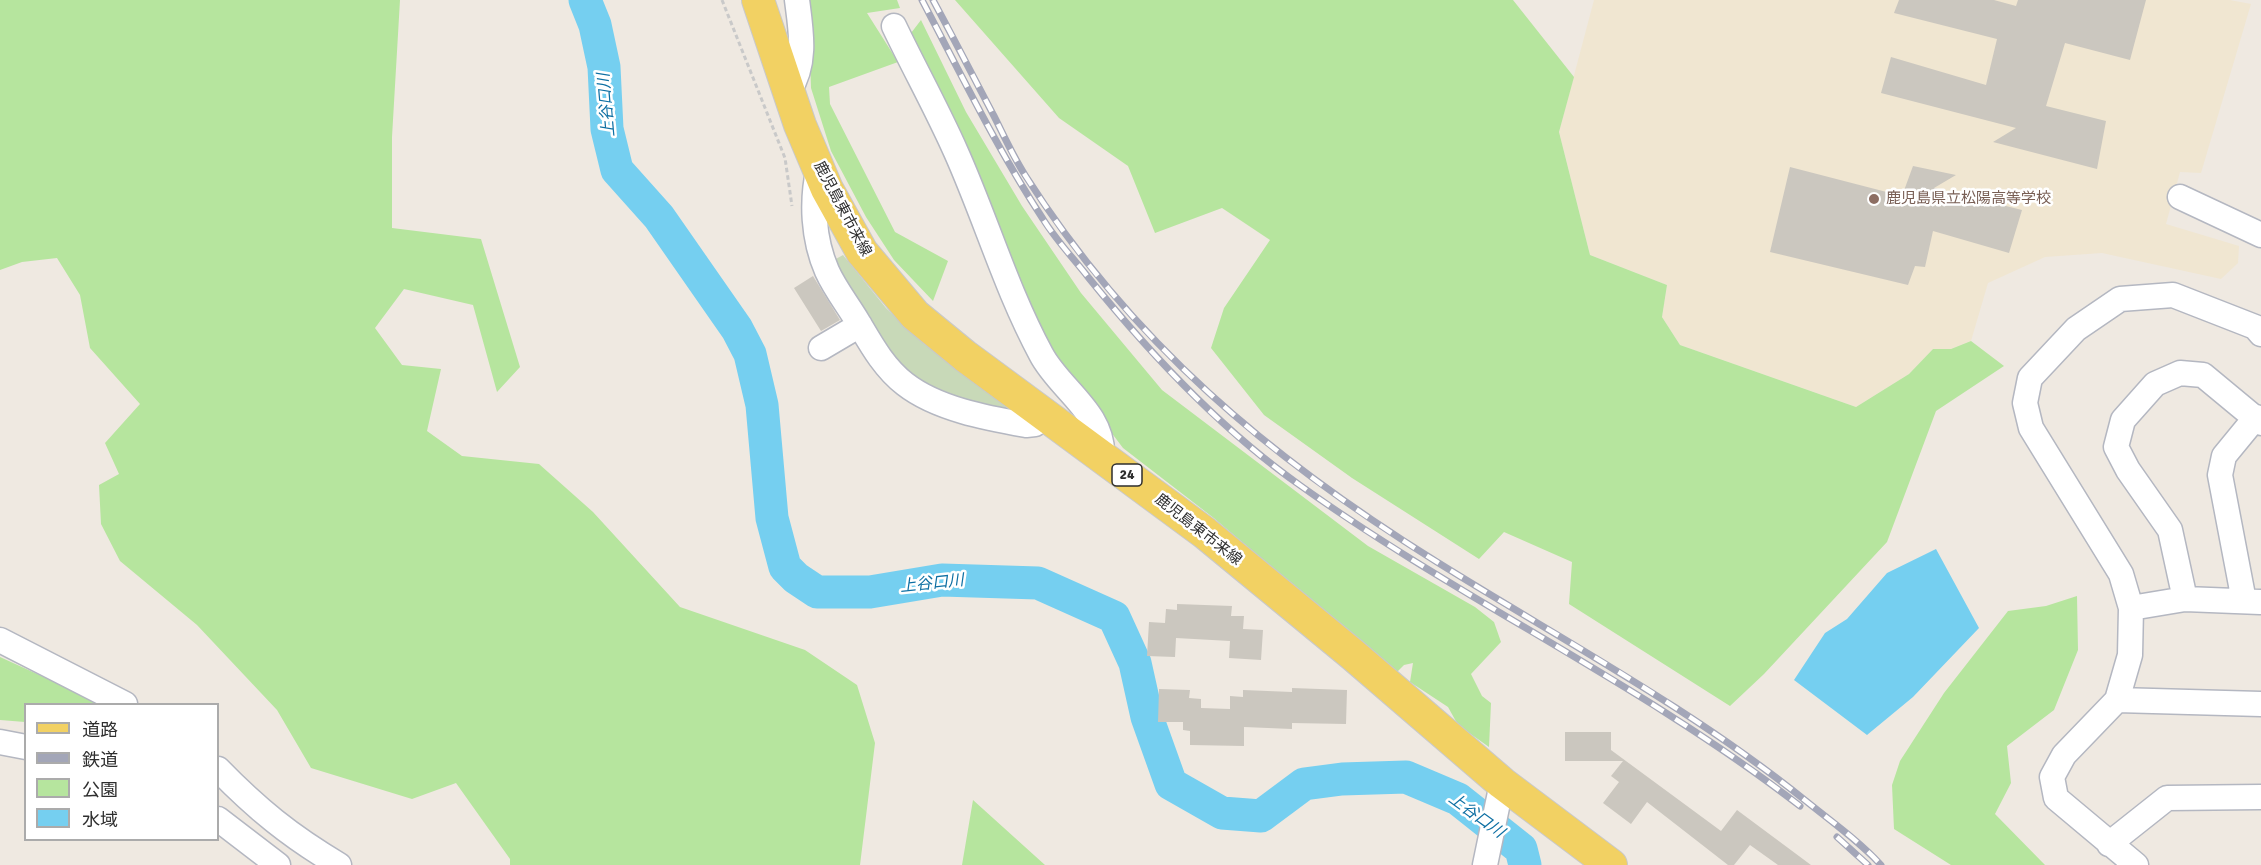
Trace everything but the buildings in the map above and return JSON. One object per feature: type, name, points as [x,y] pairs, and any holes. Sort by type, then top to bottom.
[{"type":"main road","name":"鹿児島東市来線","points":[[758,0],[789,91],[819,167],[862,252],[915,315],[1046,416],[1214,540],[1352,654],[1502,783],[1611,865]]},
{"type":"street","points":[[789,91],[797,79],[801,63],[801,36],[796,0]]},
{"type":"street","points":[[894,26],[957,154],[1008,287],[1041,355],[1094,422],[1103,444],[1102,457]]},
{"type":"street","points":[[819,167],[813,207],[827,272],[891,372],[921,394],[966,411],[1026,426],[1035,424],[1046,416]]},
{"type":"street","points":[[2180,197],[2261,235]]},
{"type":"street","points":[[2136,865],[2056,798],[2052,777],[2064,755],[2117,700],[2130,655],[2131,608],[2121,574],[2031,428],[2025,403],[2030,378],[2076,329],[2120,299],[2173,295],[2259,327]]},
{"type":"street","points":[[820,348],[860,325]]},
{"type":"street","points":[[2131,608],[2185,599],[2253,602],[2220,475],[2224,456],[2259,420],[2203,375],[2180,373],[2155,384],[2123,420],[2116,447],[2128,470],[2170,530],[2185,599]]},
{"type":"street","points":[[0,640],[121,703]]},
{"type":"street","points":[[2117,700],[2261,704]]},
{"type":"street","points":[[0,742],[24,747]]},
{"type":"street","points":[[219,770],[256,808],[292,837],[339,865]]},
{"type":"street","points":[[1485,865],[1502,783]]},
{"type":"street","points":[[2109,844],[2167,798],[2261,797]]},
{"type":"street","points":[[219,820],[278,865]]},
{"type":"path","points":[[722,0],[784,158],[793,210]]},
{"type":"shaded area","name":"鹿児島県立松陽高等学校","points":[[1594,0],[2230,0],[2251,4],[2201,173],[2180,172],[2166,224],[2239,246],[2238,263],[2221,279],[2102,253],[2045,257],[1988,283],[1971,341],[1951,349],[1933,349],[1909,374],[1856,407],[1680,345],[1662,317],[1667,285],[1590,255],[1559,132]]},
{"type":"green space","points":[[0,0],[400,0],[392,137],[392,228],[481,239],[520,367],[497,392],[473,305],[404,289],[375,328],[402,365],[441,369],[427,431],[462,456],[539,464],[593,512],[680,607],[805,650],[857,685],[875,743],[860,865],[510,865],[510,859],[456,783],[412,799],[311,768],[277,710],[197,625],[120,561],[101,524],[99,485],[119,474],[105,443],[140,404],[90,348],[80,295],[57,258],[22,262],[0,270]]},
{"type":"green space","points":[[808,0],[897,0],[900,8],[867,13],[898,62],[829,87],[830,104],[895,232],[948,261],[933,301],[894,260],[866,217],[831,151],[811,88]]},
{"type":"green space","points":[[955,0],[1513,0],[1574,77],[1559,132],[1590,255],[1667,285],[1662,317],[1680,345],[1856,407],[1909,374],[1933,349],[1951,349],[1971,341],[2004,366],[1936,411],[1887,542],[1764,674],[1730,706],[1569,604],[1572,562],[1504,532],[1479,559],[1352,478],[1264,415],[1211,348],[1224,308],[1270,240],[1222,208],[1155,233],[1128,166],[1059,118]]},
{"type":"green space","points":[[921,20],[966,112],[1022,206],[1081,293],[1162,390],[1368,546],[1475,607],[1494,622],[1501,642],[1471,674],[1482,696],[1491,703],[1489,747],[1458,725],[1448,707],[1410,682],[1413,663],[1404,665],[1396,673],[1215,519],[1123,448],[1052,354],[908,37]]},
{"type":"green space","points":[[843,255],[886,308],[924,344],[1024,416],[970,404],[944,395],[931,390],[906,371],[881,342],[834,260]]},
{"type":"green space","points":[[2077,596],[2078,650],[2054,710],[2007,746],[2011,783],[1995,814],[2045,865],[1951,865],[1894,829],[1892,785],[1900,761],[1944,693],[2008,611],[2046,606]]},
{"type":"green space","points":[[0,657],[101,703],[24,703],[24,722],[0,720]]},
{"type":"green space","points":[[973,800],[1045,865],[962,865]]},
{"type":"water","points":[[1936,549],[1979,628],[1913,697],[1867,735],[1794,680],[1825,633],[1847,619],[1887,573]]},
{"type":"waterway","name":"上谷口川","points":[[585,0],[595,25],[604,67],[607,129],[617,170],[659,217],[737,329],[750,354],[762,405],[772,518],[785,567],[796,578],[817,592],[870,592],[942,580],[1038,583],[1114,617],[1135,663],[1147,717],[1171,784],[1222,813],[1261,816],[1304,784],[1342,779],[1406,777],[1458,799],[1521,849],[1525,865]]},
{"type":"railway","points":[[922,0],[995,138],[1048,227],[1136,334],[1214,415],[1271,464],[1362,528],[1679,721],[1800,806]]},
{"type":"railway","points":[[933,0],[1017,161],[1067,236],[1111,292],[1158,344],[1208,392],[1261,438],[1376,522],[1437,562],[1626,676],[1718,736],[1835,824],[1881,865]]},
{"type":"railway","points":[[1837,837],[1868,865]]},
{"type":"place","name":"鹿児島県立松陽高等学校","points":[[1874,199]]}]
